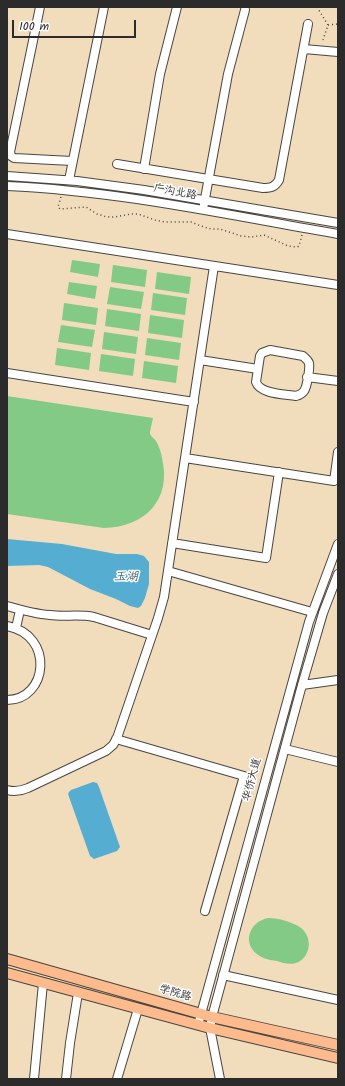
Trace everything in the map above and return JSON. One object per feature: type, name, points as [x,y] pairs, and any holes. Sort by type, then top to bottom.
[{"type":"main road","name":"学院路","points":[[7,959],[200,1013],[338,1045]]},
{"type":"main road","points":[[7,973],[198,1025],[338,1058]]},
{"type":"street","points":[[40,7],[10,152],[11,156],[14,158],[72,161]]},
{"type":"street","points":[[69,180],[104,7]]},
{"type":"street","points":[[144,169],[160,74],[177,7]]},
{"type":"street","points":[[203,209],[228,74],[245,10]]},
{"type":"street","points":[[117,164],[269,188],[276,185],[280,180],[308,24]]},
{"type":"street","points":[[304,49],[338,52]]},
{"type":"street","name":"广沟北路","points":[[7,176],[69,180],[144,190],[338,222]]},
{"type":"street","name":"广沟北路","points":[[7,186],[63,189],[142,199],[338,234]]},
{"type":"street","points":[[7,234],[338,285]]},
{"type":"street","points":[[7,790],[20,791],[28,788],[106,751],[116,740],[164,597],[214,266]]},
{"type":"street","points":[[270,350],[303,356],[309,363],[307,377],[303,393],[296,396],[263,391],[256,382],[260,356],[262,353],[270,350]]},
{"type":"street","points":[[200,360],[258,369]]},
{"type":"street","points":[[7,373],[194,402]]},
{"type":"street","points":[[307,377],[338,381]]},
{"type":"street","points":[[185,458],[334,481],[338,452]]},
{"type":"street","points":[[172,543],[266,558],[279,472]]},
{"type":"street","name":"华侨大道","points":[[198,1025],[200,1013],[294,673],[312,612],[338,544]]},
{"type":"street","points":[[168,571],[312,612]]},
{"type":"street","name":"华侨大道","points":[[210,1028],[302,685],[323,613],[338,574]]},
{"type":"street","points":[[7,606],[50,616],[84,615],[94,617],[152,635]]},
{"type":"street","points":[[16,628],[20,610]]},
{"type":"street","points":[[7,626],[16,628],[26,634],[35,643],[40,654],[41,666],[38,678],[32,688],[22,696],[7,700]]},
{"type":"street","points":[[302,685],[338,680]]},
{"type":"street","points":[[116,740],[244,776],[205,911]]},
{"type":"street","points":[[285,749],[338,762]]},
{"type":"street","points":[[223,975],[338,1000]]},
{"type":"street","points":[[34,1079],[43,983]]},
{"type":"street","points":[[66,1079],[78,992]]},
{"type":"street","points":[[117,1079],[138,1009]]},
{"type":"street","points":[[210,1028],[220,1079]]},
{"type":"path","points":[[317,7],[328,25]]},
{"type":"path","points":[[328,25],[338,24]]},
{"type":"path","points":[[319,51],[328,25]]},
{"type":"path","points":[[63,189],[58,207],[60,209],[86,207],[97,214],[107,217],[138,214],[165,222],[190,222],[211,229],[220,228],[241,236],[252,237],[264,235],[288,246],[297,247],[301,243],[302,228]]},
{"type":"green space","points":[[72,260],[100,264],[98,277],[70,272]]},
{"type":"green space","points":[[113,265],[147,270],[145,287],[111,282]]},
{"type":"green space","points":[[157,272],[191,277],[189,294],[155,289]]},
{"type":"green space","points":[[69,282],[97,286],[95,299],[67,294]]},
{"type":"green space","points":[[110,287],[144,292],[141,309],[107,304]]},
{"type":"green space","points":[[153,293],[187,298],[185,315],[151,310]]},
{"type":"green space","points":[[64,303],[98,308],[96,325],[62,320]]},
{"type":"green space","points":[[107,309],[141,314],[139,331],[105,326]]},
{"type":"green space","points":[[150,315],[184,320],[182,338],[148,333]]},
{"type":"green space","points":[[61,325],[95,330],[92,347],[58,342]]},
{"type":"green space","points":[[104,332],[138,337],[136,354],[102,349]]},
{"type":"green space","points":[[147,338],[181,343],[179,360],[145,355]]},
{"type":"green space","points":[[57,348],[91,353],[89,370],[55,365]]},
{"type":"green space","points":[[101,354],[135,359],[133,376],[99,371]]},
{"type":"green space","points":[[144,361],[178,366],[176,383],[142,378]]},
{"type":"green space","points":[[7,396],[153,418],[150,434],[160,449],[164,473],[163,487],[159,498],[152,508],[132,523],[104,528],[7,514]]},
{"type":"green space","points":[[269,918],[290,922],[305,932],[309,942],[309,947],[305,957],[296,963],[288,964],[259,956],[252,949],[249,938],[250,932],[257,923]]},
{"type":"water","name":"玉湖","points":[[7,539],[62,544],[116,554],[137,554],[144,556],[149,562],[149,584],[145,598],[141,606],[138,608],[90,589],[48,567],[39,565],[7,566]]},
{"type":"water","points":[[93,782],[97,783],[99,787],[120,847],[117,851],[94,859],[90,856],[68,794],[71,790]]}]
